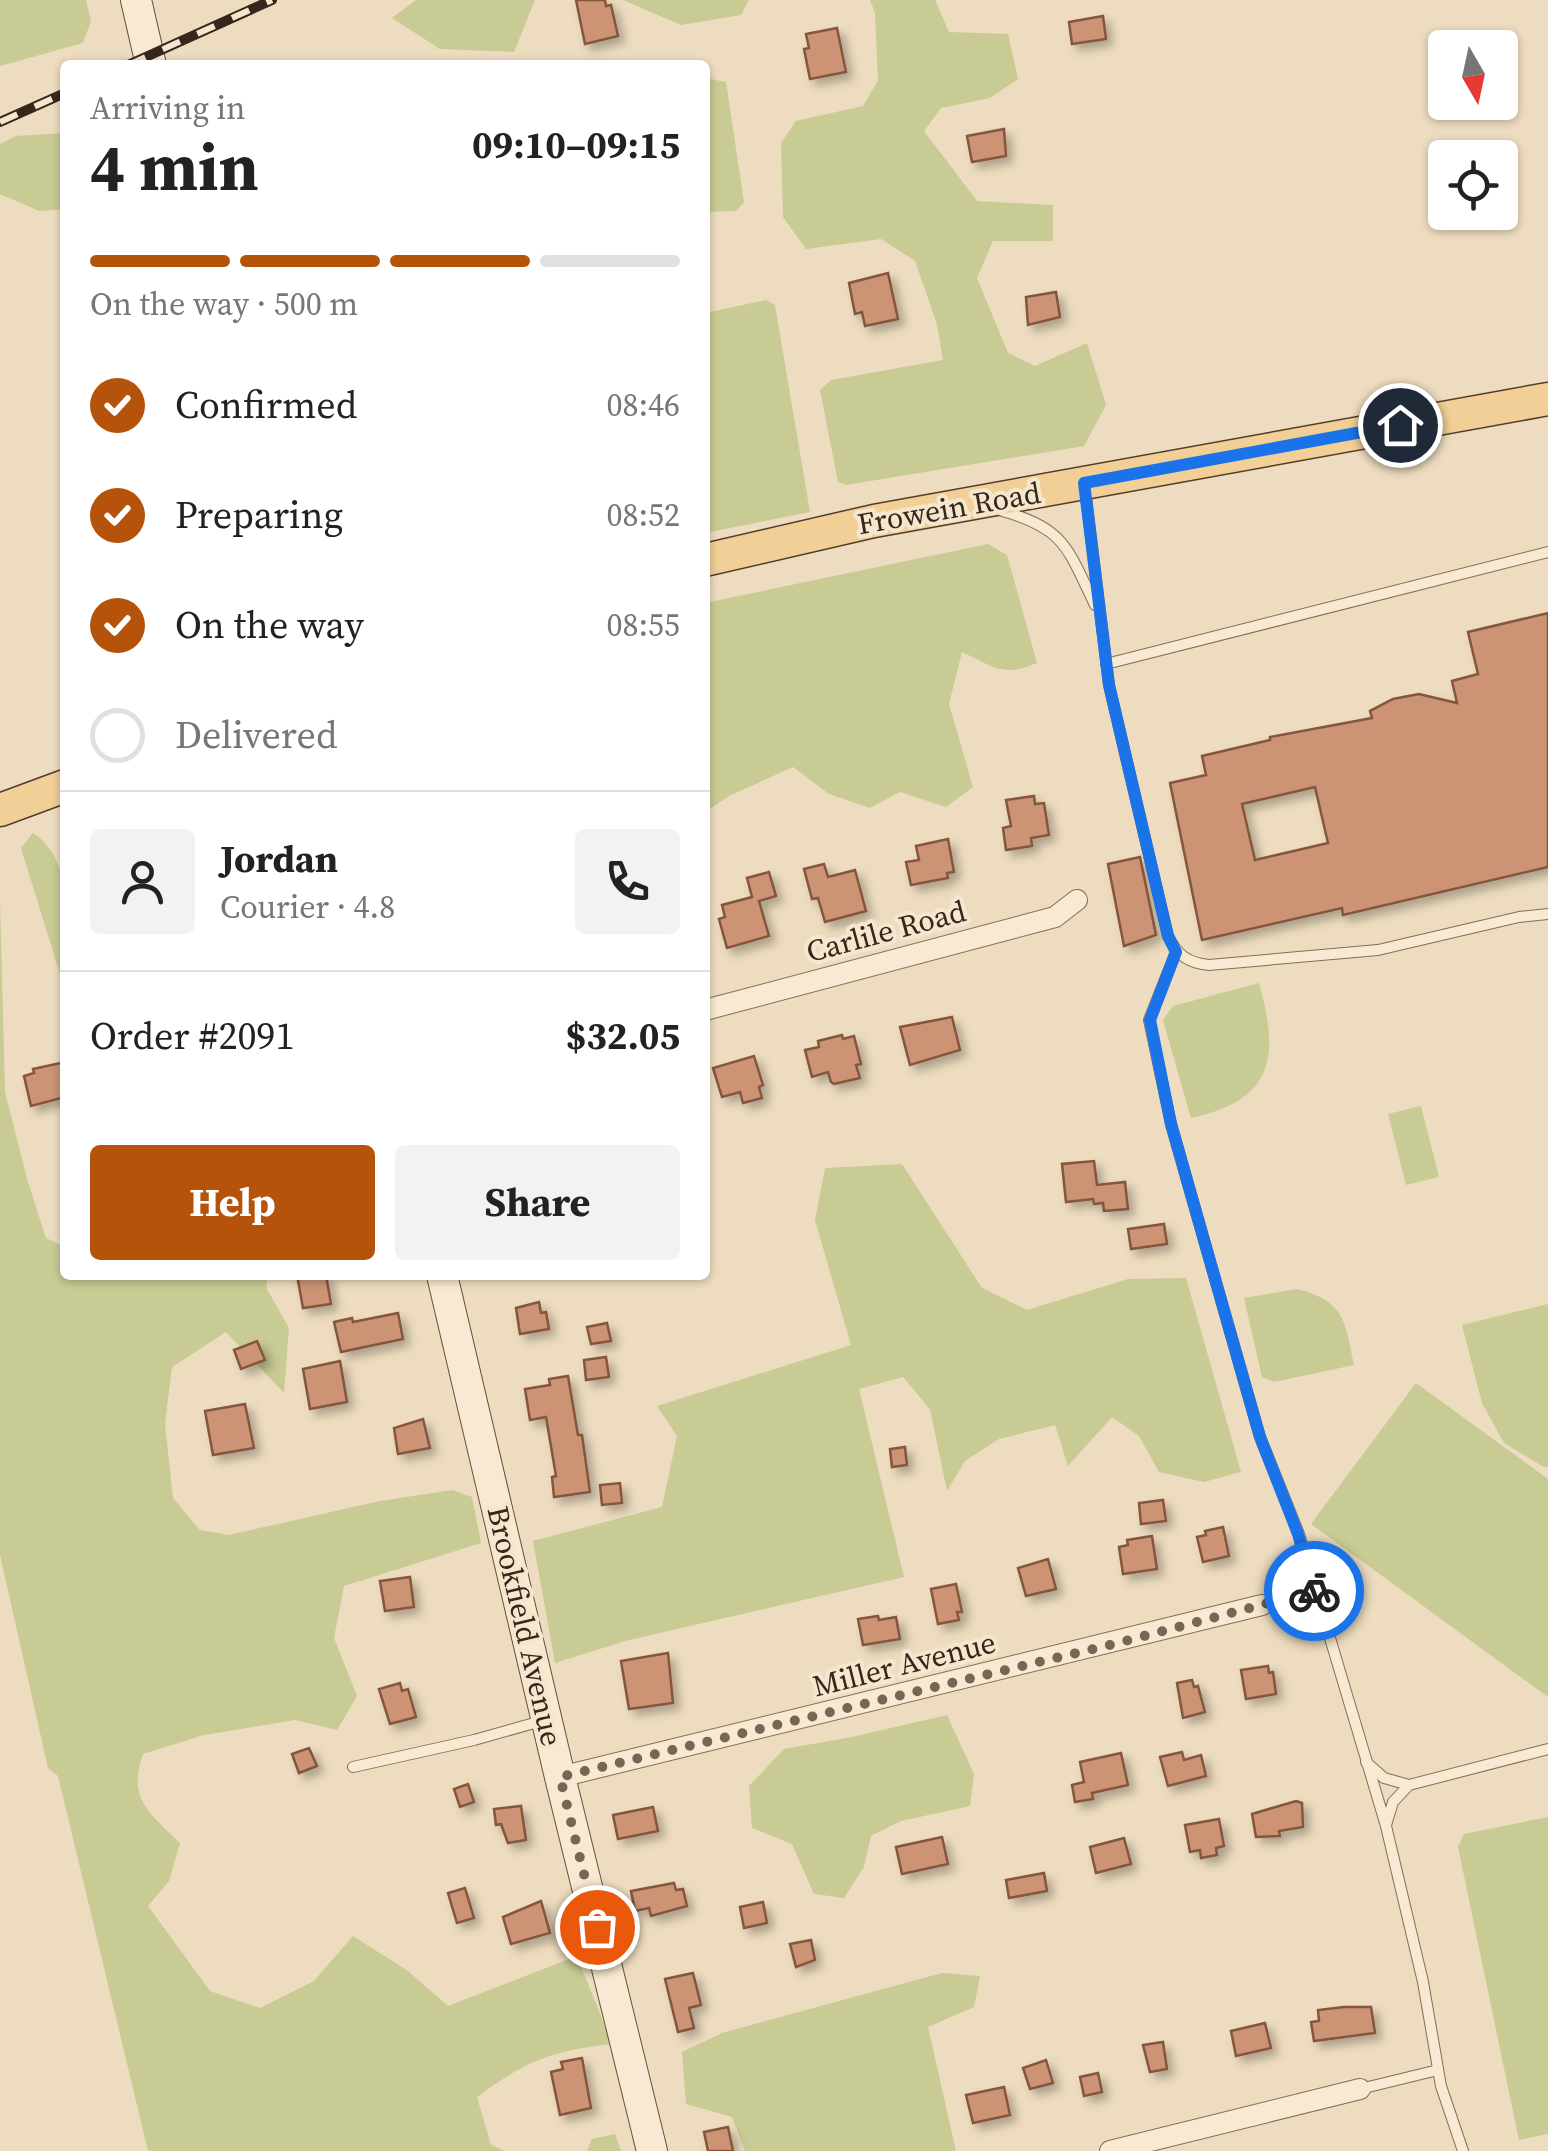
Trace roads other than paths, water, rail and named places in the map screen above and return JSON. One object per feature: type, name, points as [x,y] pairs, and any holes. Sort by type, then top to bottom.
[{"type":"main road","points":[[136,0],[150,60]]},
{"type":"main road","name":"Frowein Road","points":[[710,559],[837,528],[1548,399]]},
{"type":"main road","points":[[0,810],[60,788]]},
{"type":"main road","name":"Brookfield Avenue","points":[[443,1280],[652,2151]]},
{"type":"street","name":"Carlile Road","points":[[710,1009],[1055,917],[1076,900]]},
{"type":"street","name":"Miller Avenue","points":[[560,1777],[1262,1606]]},
{"type":"street","points":[[1110,2151],[1141,2148],[1360,2089]]},
{"type":"lane","points":[[1084,483],[1106,664],[1168,936],[1176,952],[1190,961],[1209,965],[1364,952],[1518,917],[1548,914]]},
{"type":"lane","points":[[974,503],[1038,522],[1058,536],[1070,552],[1100,615]]},
{"type":"lane","points":[[1106,664],[1548,552]]},
{"type":"lane","points":[[1176,952],[1150,1020],[1167,1106],[1260,1437],[1298,1534],[1386,1826],[1423,1982],[1438,2070],[1462,2151]]},
{"type":"lane","points":[[1262,1606],[1314,1592]]},
{"type":"lane","points":[[353,1768],[546,1720]]},
{"type":"lane","points":[[1366,1762],[1384,1778],[1408,1785],[1548,1749]]},
{"type":"lane","points":[[1386,1826],[1393,1802],[1408,1785]]},
{"type":"lane","points":[[1360,2089],[1438,2070]]},
{"type":"railway","points":[[139,60],[272,0]]},
{"type":"railway","points":[[0,122],[60,95]]}]
